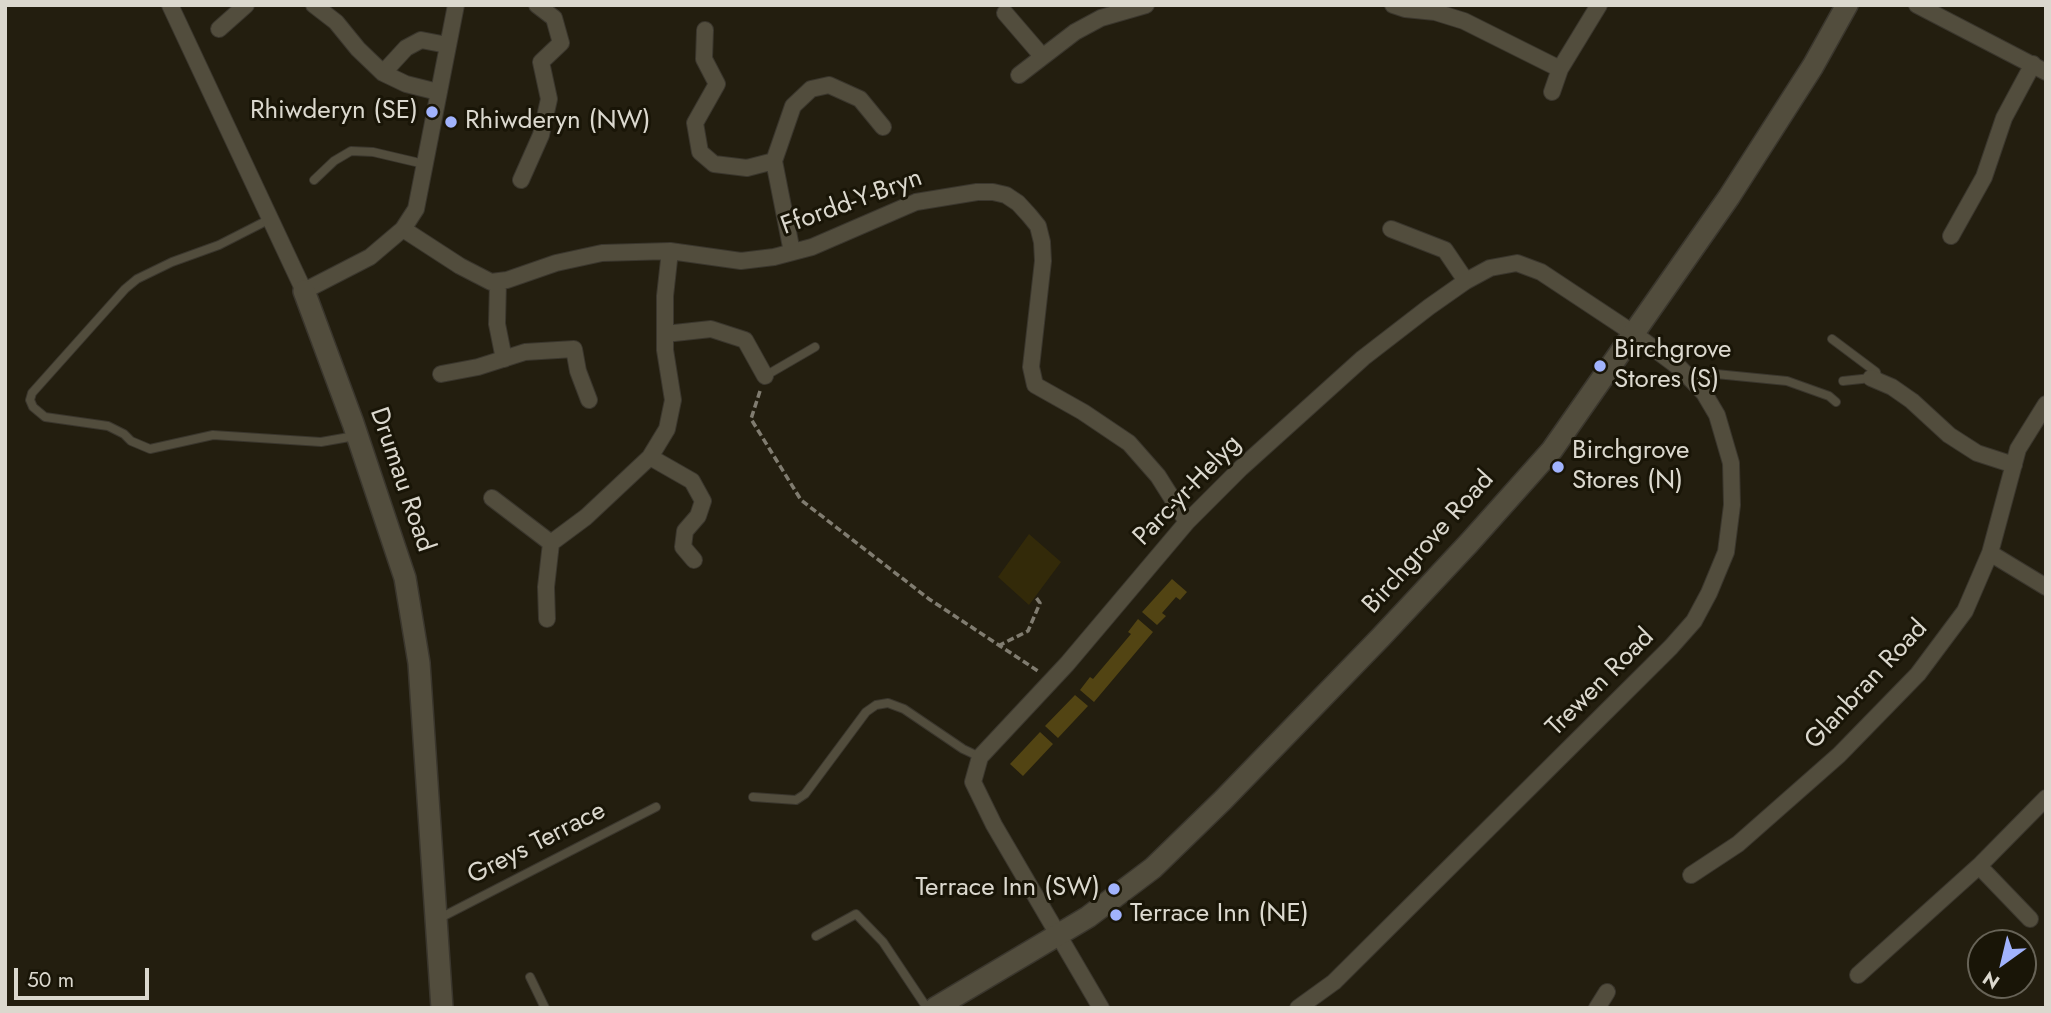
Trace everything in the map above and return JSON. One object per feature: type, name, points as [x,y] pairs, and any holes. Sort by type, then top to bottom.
[{"type":"main road","name":"Birchgrove Road","points":[[935,1008],[1088,917],[1153,867],[1223,800],[1381,638],[1552,450],[1729,197],[1813,66],[1847,5]]},
{"type":"main road","name":"Drumau Road","points":[[304,291],[357,435],[405,578],[419,663],[442,1008]]},
{"type":"street","name":"Drumau Road","points":[[170,5],[304,291]]},
{"type":"street","points":[[219,29],[246,5]]},
{"type":"street","points":[[314,5],[336,22],[383,73],[406,84],[438,92]]},
{"type":"street","points":[[304,291],[370,257],[403,229],[416,209],[456,5]]},
{"type":"street","points":[[521,180],[541,135],[549,99],[541,62],[561,43],[554,18],[537,5]]},
{"type":"street","points":[[1019,75],[1075,32],[1127,8],[1146,5]]},
{"type":"street","points":[[1394,5],[1435,12],[1464,21],[1560,69]]},
{"type":"street","points":[[1552,92],[1560,69],[1599,5]]},
{"type":"street","points":[[1917,5],[2040,68],[2004,118],[1984,177],[1951,236]]},
{"type":"street","points":[[1004,9],[1042,56]]},
{"type":"street","points":[[705,30],[704,59],[717,84],[695,123],[700,152],[713,164],[747,168],[774,161]]},
{"type":"street","points":[[383,73],[406,48],[421,40],[447,45]]},
{"type":"street","points":[[792,252],[774,161],[793,106],[811,89],[829,85],[860,99],[883,127]]},
{"type":"street","name":"Ffordd-Y-Bryn","points":[[498,281],[556,263],[602,253],[670,251],[741,261],[774,257],[812,247],[916,202],[977,192],[1006,195],[1018,203],[1038,226],[1042,251],[1031,367],[1035,385],[1083,412],[1129,443],[1158,476],[1187,522]]},
{"type":"street","points":[[403,229],[474,275],[491,282],[498,281],[497,324],[504,359]]},
{"type":"street","points":[[1391,229],[1445,250],[1466,281]]},
{"type":"street","points":[[547,619],[546,587],[551,543],[586,517],[650,457],[667,429],[673,400],[665,350],[665,296],[670,251]]},
{"type":"street","name":"Parc-yr-Helyg","points":[[980,757],[1051,681],[1187,522],[1241,468],[1363,358],[1466,281],[1490,268],[1517,263],[1541,272],[1633,333]]},
{"type":"street","points":[[665,334],[711,329],[745,340],[765,376]]},
{"type":"street","name":"Trewen Road","points":[[1298,1008],[1334,982],[1671,647],[1694,621],[1710,593],[1726,552],[1732,505],[1731,463],[1717,415],[1704,393],[1680,368],[1633,333]]},
{"type":"street","points":[[441,374],[525,352],[573,349],[589,400]]},
{"type":"street","points":[[1885,381],[1912,401],[1949,435],[1977,453],[2014,465]]},
{"type":"street","name":"Glanbran Road","points":[[1691,875],[1738,844],[1839,755],[1918,674],[1965,611],[1990,553],[2018,449],[2046,404]]},
{"type":"street","points":[[650,457],[692,481],[703,501],[698,516],[685,531],[683,547],[694,560]]},
{"type":"street","points":[[492,498],[551,543]]},
{"type":"street","points":[[1990,553],[2046,587]]},
{"type":"street","points":[[980,757],[973,782],[994,825],[1101,1008]]},
{"type":"street","points":[[1858,975],[1979,866],[2046,798]]},
{"type":"street","points":[[1979,866],[2030,919]]},
{"type":"street","points":[[1597,1008],[1607,992]]},
{"type":"lane","points":[[314,180],[334,161],[351,151],[373,152],[424,164]]},
{"type":"lane","points":[[270,219],[219,245],[136,279],[32,393],[30,400],[33,407],[45,417],[108,426],[131,441],[150,449],[213,435],[321,442],[357,435]]},
{"type":"lane","points":[[1832,340],[1885,381]]},
{"type":"lane","points":[[765,376],[815,347]]},
{"type":"lane","points":[[1692,381],[1716,374],[1787,381],[1829,396],[1836,402]]},
{"type":"lane","points":[[1843,381],[1885,381]]},
{"type":"lane","points":[[753,797],[796,800],[805,794],[866,712],[876,705],[888,703],[904,709],[963,749],[980,757]]},
{"type":"lane","name":"Greys Terrace","points":[[437,919],[656,807]]},
{"type":"lane","points":[[816,936],[856,914],[883,942],[927,1008]]},
{"type":"lane","points":[[530,977],[545,1008]]},
{"type":"path","points":[[765,376],[751,419],[801,500],[929,598],[1051,681]]},
{"type":"path","points":[[998,646],[1028,632],[1040,603],[1035,596]]},
{"type":"shaded area","points":[[1029,534],[1061,562],[1029,605],[998,577]]},
{"type":"building","points":[[1172,579],[1187,592],[1180,600],[1176,597],[1162,613],[1166,616],[1157,625],[1142,612]]},
{"type":"building","points":[[1138,619],[1153,632],[1094,702],[1080,690],[1090,677],[1093,679],[1131,634],[1128,632]]},
{"type":"building","points":[[1075,695],[1088,706],[1058,738],[1045,726]]},
{"type":"building","points":[[1040,732],[1053,744],[1023,776],[1010,764]]},
{"type":"place","name":"Rhiwderyn (SE)","points":[[432,112]]},
{"type":"place","name":"Rhiwderyn (NW)","points":[[451,122]]},
{"type":"place","name":"Birchgrove Stores (S)","points":[[1600,366]]},
{"type":"place","name":"Birchgrove Stores (N)","points":[[1558,467]]},
{"type":"place","name":"Terrace Inn (SW)","points":[[1114,889]]},
{"type":"place","name":"Terrace Inn (NE)","points":[[1116,915]]}]
